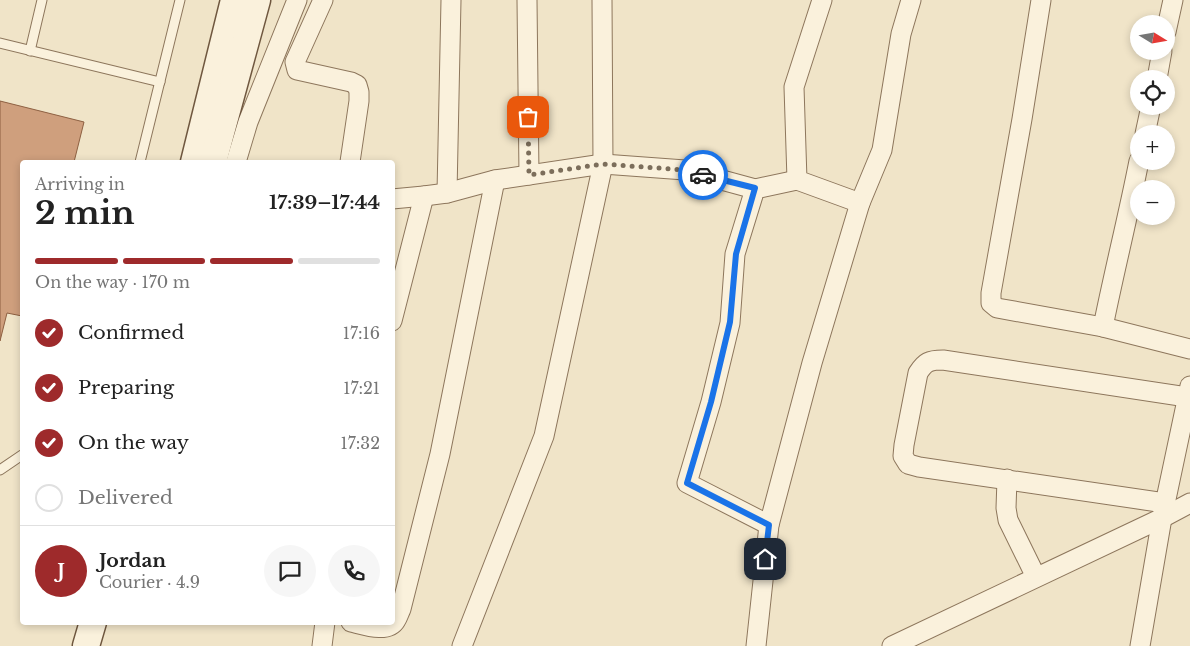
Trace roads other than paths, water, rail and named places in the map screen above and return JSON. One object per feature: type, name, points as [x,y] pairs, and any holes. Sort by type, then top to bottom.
[{"type":"street","points":[[194,160],[234,0]]},
{"type":"street","points":[[214,160],[256,0]]},
{"type":"street","points":[[237,160],[248,122],[297,0]]},
{"type":"street","points":[[323,0],[295,62],[297,70],[357,85],[360,101],[350,160]]},
{"type":"street","points":[[447,193],[451,0]]},
{"type":"street","points":[[527,0],[529,175]]},
{"type":"street","points":[[462,646],[544,436],[603,164],[602,0]]},
{"type":"street","points":[[798,180],[794,87],[822,0]]},
{"type":"street","points":[[756,646],[769,525],[812,363],[860,203],[882,150],[901,34],[911,0]]},
{"type":"street","points":[[1041,0],[991,303],[997,308],[1104,327],[1190,349]]},
{"type":"street","points":[[1170,15],[1173,0]]},
{"type":"street","points":[[395,199],[447,193],[495,180],[603,164],[685,170],[755,188],[798,180],[860,203]]},
{"type":"street","points":[[1104,327],[1137,170]]},
{"type":"street","points":[[395,621],[401,609],[440,454],[495,180]]},
{"type":"street","points":[[755,188],[736,254],[730,322],[711,402],[687,483],[769,525]]},
{"type":"street","points":[[395,309],[424,196]]},
{"type":"street","points":[[1140,646],[1164,510],[1189,391],[943,360],[932,360],[923,365],[918,373],[904,445],[903,456],[908,464],[1007,480],[1164,510]]},
{"type":"street","points":[[1007,480],[1006,508],[1008,520],[1036,577]]},
{"type":"street","points":[[892,646],[1036,577],[1164,510],[1190,503]]},
{"type":"street","points":[[68,646],[74,625]]},
{"type":"street","points":[[86,646],[91,625]]},
{"type":"street","points":[[322,646],[325,625]]},
{"type":"street","points":[[368,625],[383,628],[392,625]]},
{"type":"lane","points":[[30,51],[42,0]]},
{"type":"lane","points":[[140,160],[180,0]]},
{"type":"lane","points":[[0,43],[160,82]]},
{"type":"lane","points":[[0,470],[20,456]]}]
